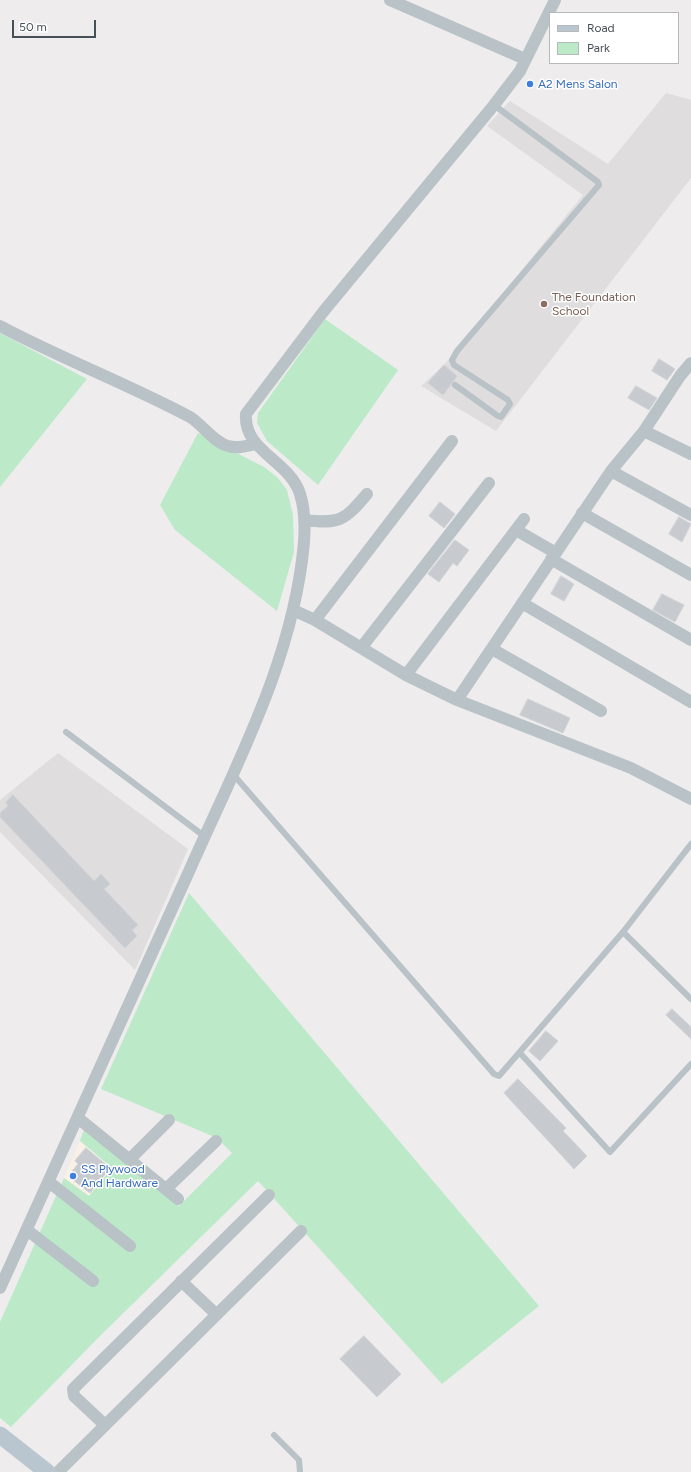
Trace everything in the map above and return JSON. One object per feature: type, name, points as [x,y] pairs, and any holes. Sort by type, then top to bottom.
[{"type":"street","points":[[390,0],[526,60]]},
{"type":"street","points":[[549,12],[555,0]]},
{"type":"street","points":[[0,1288],[269,692],[293,610],[304,542],[304,520],[300,494],[293,480],[280,464],[256,444],[245,426],[246,414],[323,312],[494,105],[526,60],[549,12]]},
{"type":"street","points":[[0,326],[43,349],[191,418],[215,439],[228,446],[242,447],[256,444]]},
{"type":"street","points":[[457,700],[611,471],[644,431],[691,363]]},
{"type":"street","points":[[644,431],[691,454]]},
{"type":"street","points":[[314,620],[452,441]]},
{"type":"street","points":[[611,471],[691,515]]},
{"type":"street","points":[[360,648],[489,483]]},
{"type":"street","points":[[304,520],[323,522],[340,519],[349,515],[366,494]]},
{"type":"street","points":[[582,513],[691,575]]},
{"type":"street","points":[[406,675],[524,519]]},
{"type":"street","points":[[516,530],[554,556],[691,640]]},
{"type":"street","points":[[522,604],[691,702]]},
{"type":"street","points":[[293,610],[314,620],[406,675],[457,700],[631,768],[691,799]]},
{"type":"street","points":[[492,649],[601,711]]},
{"type":"street","points":[[78,1118],[178,1199]]},
{"type":"street","points":[[130,1160],[169,1120]]},
{"type":"street","points":[[166,1189],[216,1141]]},
{"type":"street","points":[[49,1182],[130,1246]]},
{"type":"street","points":[[105,1425],[74,1396],[73,1389],[269,1195]]},
{"type":"street","points":[[27,1230],[93,1281]]},
{"type":"street","points":[[58,1472],[301,1230]]},
{"type":"street","points":[[181,1282],[216,1314]]},
{"type":"street","points":[[0,1435],[47,1472]]},
{"type":"lane","points":[[455,385],[498,416],[501,417],[505,413],[510,404],[508,400],[454,365],[452,360],[457,351],[600,185],[494,105]]},
{"type":"lane","points":[[66,732],[204,836]]},
{"type":"lane","points":[[232,773],[494,1074],[502,1075],[623,932],[691,844]]},
{"type":"lane","points":[[623,932],[691,999]]},
{"type":"lane","points":[[520,1053],[610,1152],[691,1064]]},
{"type":"lane","points":[[274,1435],[299,1460],[300,1472]]},
{"type":"shaded area","name":"The Foundation School","points":[[666,93],[691,100],[691,178],[496,431],[421,386],[444,365],[583,195],[487,126],[510,101],[608,164]]},
{"type":"shaded area","points":[[58,753],[188,849],[135,970],[0,832],[0,800]]},
{"type":"shaded area","points":[[80,1141],[112,1167],[89,1196],[64,1178]]},
{"type":"green space","points":[[325,319],[398,370],[318,485],[267,441],[257,423],[258,413]]},
{"type":"green space","points":[[0,333],[87,379],[0,487]]},
{"type":"green space","points":[[198,433],[264,467],[277,477],[287,490],[293,515],[294,552],[277,611],[175,530],[160,505]]},
{"type":"green space","points":[[189,893],[539,1306],[442,1384],[258,1181],[99,1337],[11,1427],[0,1418],[0,1322],[64,1178],[89,1196],[112,1168],[80,1141],[84,1129],[179,1206],[232,1153],[217,1138],[101,1089]]},
{"type":"building","points":[[659,359],[675,369],[667,380],[652,371]]},
{"type":"building","points":[[444,365],[457,376],[443,395],[428,383]]},
{"type":"building","points":[[636,386],[657,398],[649,410],[628,398]]},
{"type":"building","points":[[440,502],[455,514],[444,528],[429,516]]},
{"type":"building","points":[[679,517],[691,524],[682,542],[669,534]]},
{"type":"building","points":[[455,540],[469,550],[457,566],[453,563],[439,582],[428,574]]},
{"type":"building","points":[[561,576],[574,584],[564,601],[551,594]]},
{"type":"building","points":[[662,594],[684,605],[675,622],[653,610]]},
{"type":"building","points":[[528,699],[570,718],[563,733],[520,715]]},
{"type":"building","points":[[13,795],[94,881],[101,874],[110,884],[104,889],[138,925],[132,930],[137,936],[125,948],[0,817],[0,813],[8,806],[6,802]]},
{"type":"building","points":[[672,1009],[691,1027],[691,1039],[666,1015]]},
{"type":"building","points":[[546,1031],[558,1041],[540,1061],[529,1051]]},
{"type":"building","points":[[518,1079],[566,1128],[563,1131],[587,1156],[574,1169],[504,1093]]},
{"type":"building","points":[[86,1148],[110,1168],[90,1193],[68,1176],[78,1164],[75,1161]]},
{"type":"building","points":[[364,1336],[401,1374],[377,1397],[340,1359]]},
{"type":"place","name":"A2 Mens Salon","points":[[530,84]]},
{"type":"place","name":"The Foundation School","points":[[544,304]]},
{"type":"place","name":"SS Plywood And Hardware","points":[[73,1176]]}]
